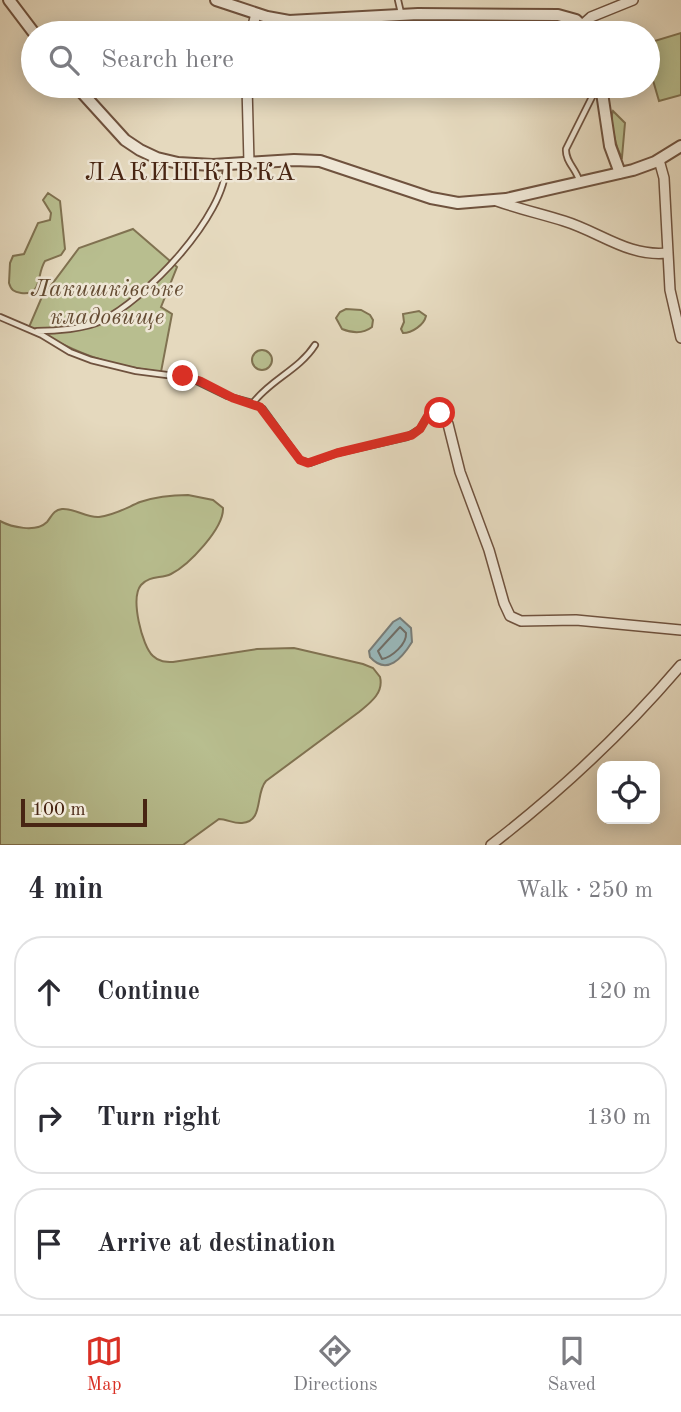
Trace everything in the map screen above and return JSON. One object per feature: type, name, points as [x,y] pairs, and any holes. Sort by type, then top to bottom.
[{"type":"street","points":[[9,0],[25,21]]},
{"type":"street","points":[[216,0],[274,19],[296,21],[401,14],[558,15],[576,21]]},
{"type":"street","points":[[589,21],[591,17],[633,0]]},
{"type":"street","points":[[255,21],[257,14]]},
{"type":"street","points":[[87,98],[125,140],[145,153],[178,163],[320,161],[439,200],[467,203],[496,201],[620,173],[659,160],[681,146]]},
{"type":"street","points":[[247,98],[249,163]]},
{"type":"street","points":[[603,98],[610,146],[620,173]]},
{"type":"street","points":[[659,160],[663,172],[668,271],[681,338]]},
{"type":"street","points":[[496,201],[566,222],[634,251],[646,254],[667,253]]},
{"type":"street","points":[[668,271],[681,274]]},
{"type":"street","points":[[440,413],[448,424],[460,472],[510,616],[520,621],[576,621],[681,630]]},
{"type":"street","points":[[491,845],[602,750],[681,665]]},
{"type":"lane","points":[[398,0],[401,14]]},
{"type":"lane","points":[[579,182],[577,172],[566,157],[566,149],[592,98]]},
{"type":"lane","points":[[34,331],[59,330],[99,322],[152,286],[182,251],[215,202],[224,180],[226,164]]},
{"type":"lane","points":[[1,320],[34,331],[90,360],[136,371],[190,378],[233,398],[253,403],[263,409],[300,460],[308,463],[337,453],[407,437],[420,429],[430,412],[440,413]]},
{"type":"lane","points":[[253,403],[304,360],[314,345]]},
{"type":"green space","points":[[681,33],[681,95],[659,101],[660,98],[660,39]]},
{"type":"green space","points":[[613,111],[625,123],[622,157],[614,134]]},
{"type":"green space","points":[[48,193],[60,201],[65,249],[61,255],[45,261],[33,291],[16,292],[9,283],[10,263],[13,256],[24,254],[38,223],[50,220],[51,213],[43,200]]},
{"type":"green space","name":"Лакишківське кладовище","points":[[133,229],[177,267],[161,307],[172,314],[161,372],[124,366],[93,357],[29,327],[41,299],[79,248]]},
{"type":"green space","points":[[346,309],[361,310],[370,315],[373,320],[372,327],[357,332],[342,329],[336,318]]},
{"type":"green space","points":[[419,311],[426,316],[423,322],[414,330],[403,333],[403,314]]},
{"type":"green space","points":[[262,350],[269,353],[272,360],[269,367],[262,370],[255,367],[252,360],[255,353]]},
{"type":"green space","points":[[188,495],[213,500],[223,508],[222,516],[212,535],[187,563],[171,574],[148,580],[138,591],[139,622],[145,643],[153,656],[160,661],[173,662],[257,649],[294,648],[373,668],[380,677],[378,693],[359,712],[266,781],[256,812],[249,821],[239,823],[219,819],[183,845],[0,845],[0,521],[30,528],[47,522],[59,510],[67,509],[99,517],[146,500]]},
{"type":"water","points":[[400,618],[411,628],[412,642],[394,663],[382,665],[370,657],[369,651],[393,622]]},
{"type":"district","name":"ЛАКИШКІВКА","points":[[191,173]]},
{"type":"route","points":[[183,376],[263,409],[300,460],[308,463],[337,453],[407,437],[420,429],[430,412],[440,413]]}]
